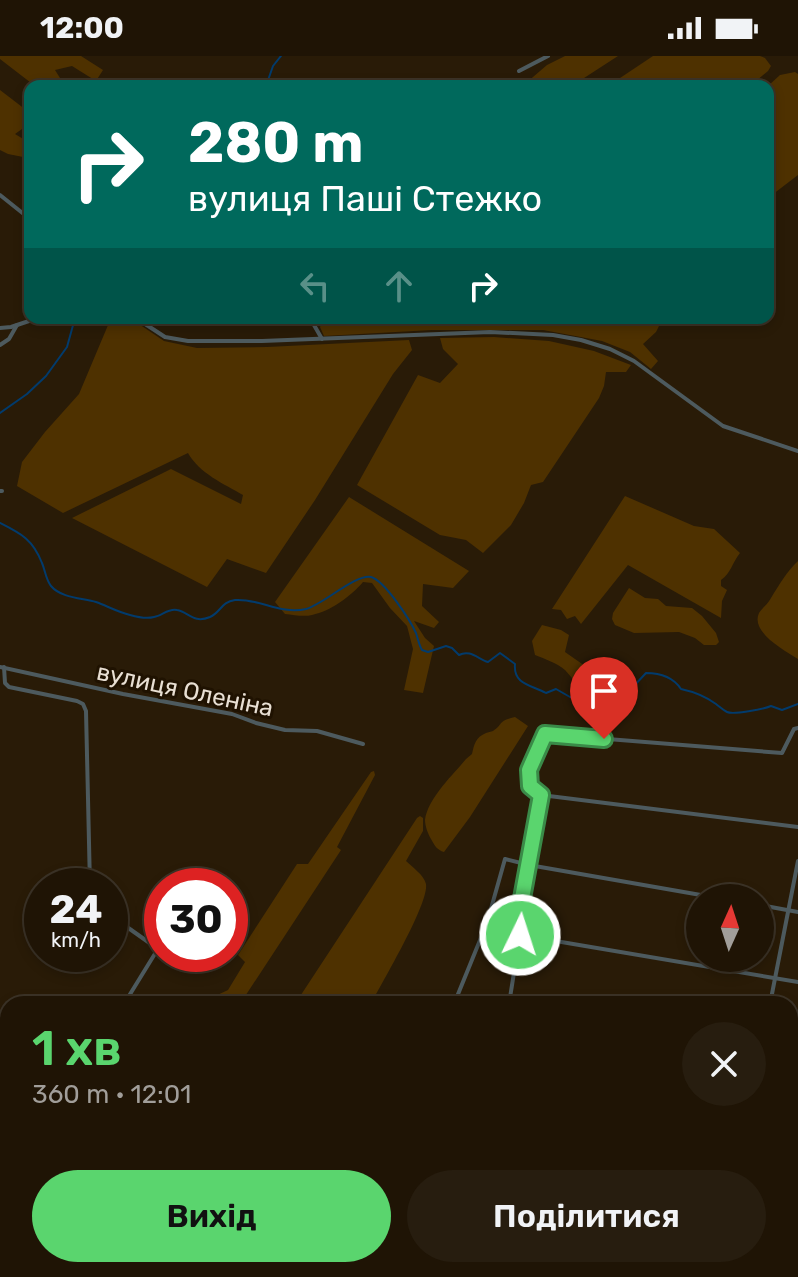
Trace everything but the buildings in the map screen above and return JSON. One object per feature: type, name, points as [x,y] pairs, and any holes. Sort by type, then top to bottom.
[{"type":"street","points":[[519,71],[548,56]]},
{"type":"street","points":[[0,195],[24,214]]},
{"type":"street","points":[[0,328],[24,323]]},
{"type":"street","points":[[145,324],[165,337],[188,341],[490,332],[553,335],[622,354],[723,426],[798,451]]},
{"type":"street","points":[[313,324],[322,339]]},
{"type":"street","points":[[0,345],[9,339],[17,325]]},
{"type":"street","points":[[2,667],[5,683],[9,687],[83,704],[86,711],[90,868]]},
{"type":"street","name":"вулиця Оленіна","points":[[2,667],[232,714],[285,730],[317,731],[363,744]]},
{"type":"street","points":[[798,728],[794,729],[782,753],[545,734],[529,770],[530,786],[541,795],[798,827]]},
{"type":"street","points":[[511,996],[541,795]]},
{"type":"street","points":[[457,996],[487,923],[505,859],[686,892]]},
{"type":"street","points":[[771,996],[798,861]]},
{"type":"street","points":[[774,907],[798,912]]},
{"type":"street","points":[[487,923],[518,933],[798,982]]},
{"type":"street","points":[[128,928],[155,948],[154,956],[129,996]]},
{"type":"shaded area","points":[[0,56],[81,56],[103,70],[97,80],[72,66],[55,70],[61,80],[27,80]]},
{"type":"shaded area","points":[[565,56],[618,56],[581,80],[530,80],[547,65]]},
{"type":"shaded area","points":[[653,56],[760,56],[771,66],[757,80],[617,80]]},
{"type":"shaded area","points":[[798,74],[798,175],[774,193],[774,80],[780,75]]},
{"type":"shaded area","points":[[0,90],[24,108],[24,130],[15,134],[24,139],[24,155],[0,150]]},
{"type":"shaded area","points":[[108,324],[139,324],[164,341],[197,348],[409,340],[412,350],[393,374],[266,573],[227,559],[207,587],[72,518],[171,469],[241,504],[243,495],[205,472],[188,453],[63,513],[17,486],[22,462],[79,394]]},
{"type":"shaded area","points":[[321,324],[660,324],[643,344],[658,361],[651,369],[630,352],[602,341],[543,330],[432,330],[324,336]]},
{"type":"shaded area","points":[[494,337],[549,341],[594,351],[631,365],[626,372],[606,372],[599,398],[543,482],[531,485],[511,525],[483,553],[466,540],[440,535],[357,485],[418,375],[440,383],[458,364],[443,349],[440,338]]},
{"type":"shaded area","points":[[625,496],[694,526],[714,529],[740,553],[721,580],[721,586],[727,590],[722,601],[721,618],[628,565],[581,624],[575,616],[567,619],[561,610],[552,609]]},
{"type":"shaded area","points":[[349,497],[469,571],[453,588],[423,584],[422,606],[439,622],[434,628],[414,621],[434,646],[423,693],[404,690],[413,649],[407,626],[372,583],[363,582],[340,602],[312,615],[285,614],[275,602]]},
{"type":"shaded area","points":[[798,561],[798,659],[770,640],[759,627],[758,620],[760,611]]},
{"type":"shaded area","points":[[629,588],[645,598],[658,599],[666,606],[692,608],[716,633],[719,642],[704,645],[679,632],[634,633],[615,625],[613,613]]},
{"type":"shaded area","points":[[542,625],[569,635],[565,652],[585,666],[603,670],[618,687],[596,691],[584,689],[565,670],[535,655],[532,641]]},
{"type":"shaded area","points":[[515,717],[528,726],[470,817],[444,852],[440,850],[430,837],[425,820],[431,804],[472,754],[478,739]]},
{"type":"shaded area","points":[[374,771],[375,775],[337,847],[341,850],[245,996],[215,996],[228,990],[239,972],[248,972],[248,940],[297,864],[308,864]]},
{"type":"shaded area","points":[[417,818],[423,818],[423,831],[406,861],[425,881],[425,894],[413,925],[375,996],[300,996]]},
{"type":"waterway","points":[[268,80],[281,56]]},
{"type":"waterway","points":[[0,413],[46,376],[67,347],[73,324]]},
{"type":"waterway","points":[[0,523],[31,543],[39,555],[49,584],[55,590],[136,616],[151,618],[174,610],[204,619],[235,600],[253,601],[287,610],[306,609],[348,584],[371,577],[390,593],[403,611],[422,650],[428,652],[446,646],[459,655],[470,654],[488,662],[500,653],[515,664],[520,680],[546,693],[556,689],[570,697],[623,694],[630,692],[646,673],[651,673],[670,679],[681,689],[704,697],[730,713],[771,706],[782,710],[798,704]]},
{"type":"route","points":[[520,935],[516,931],[541,795],[530,786],[529,770],[545,734],[604,739]]}]
